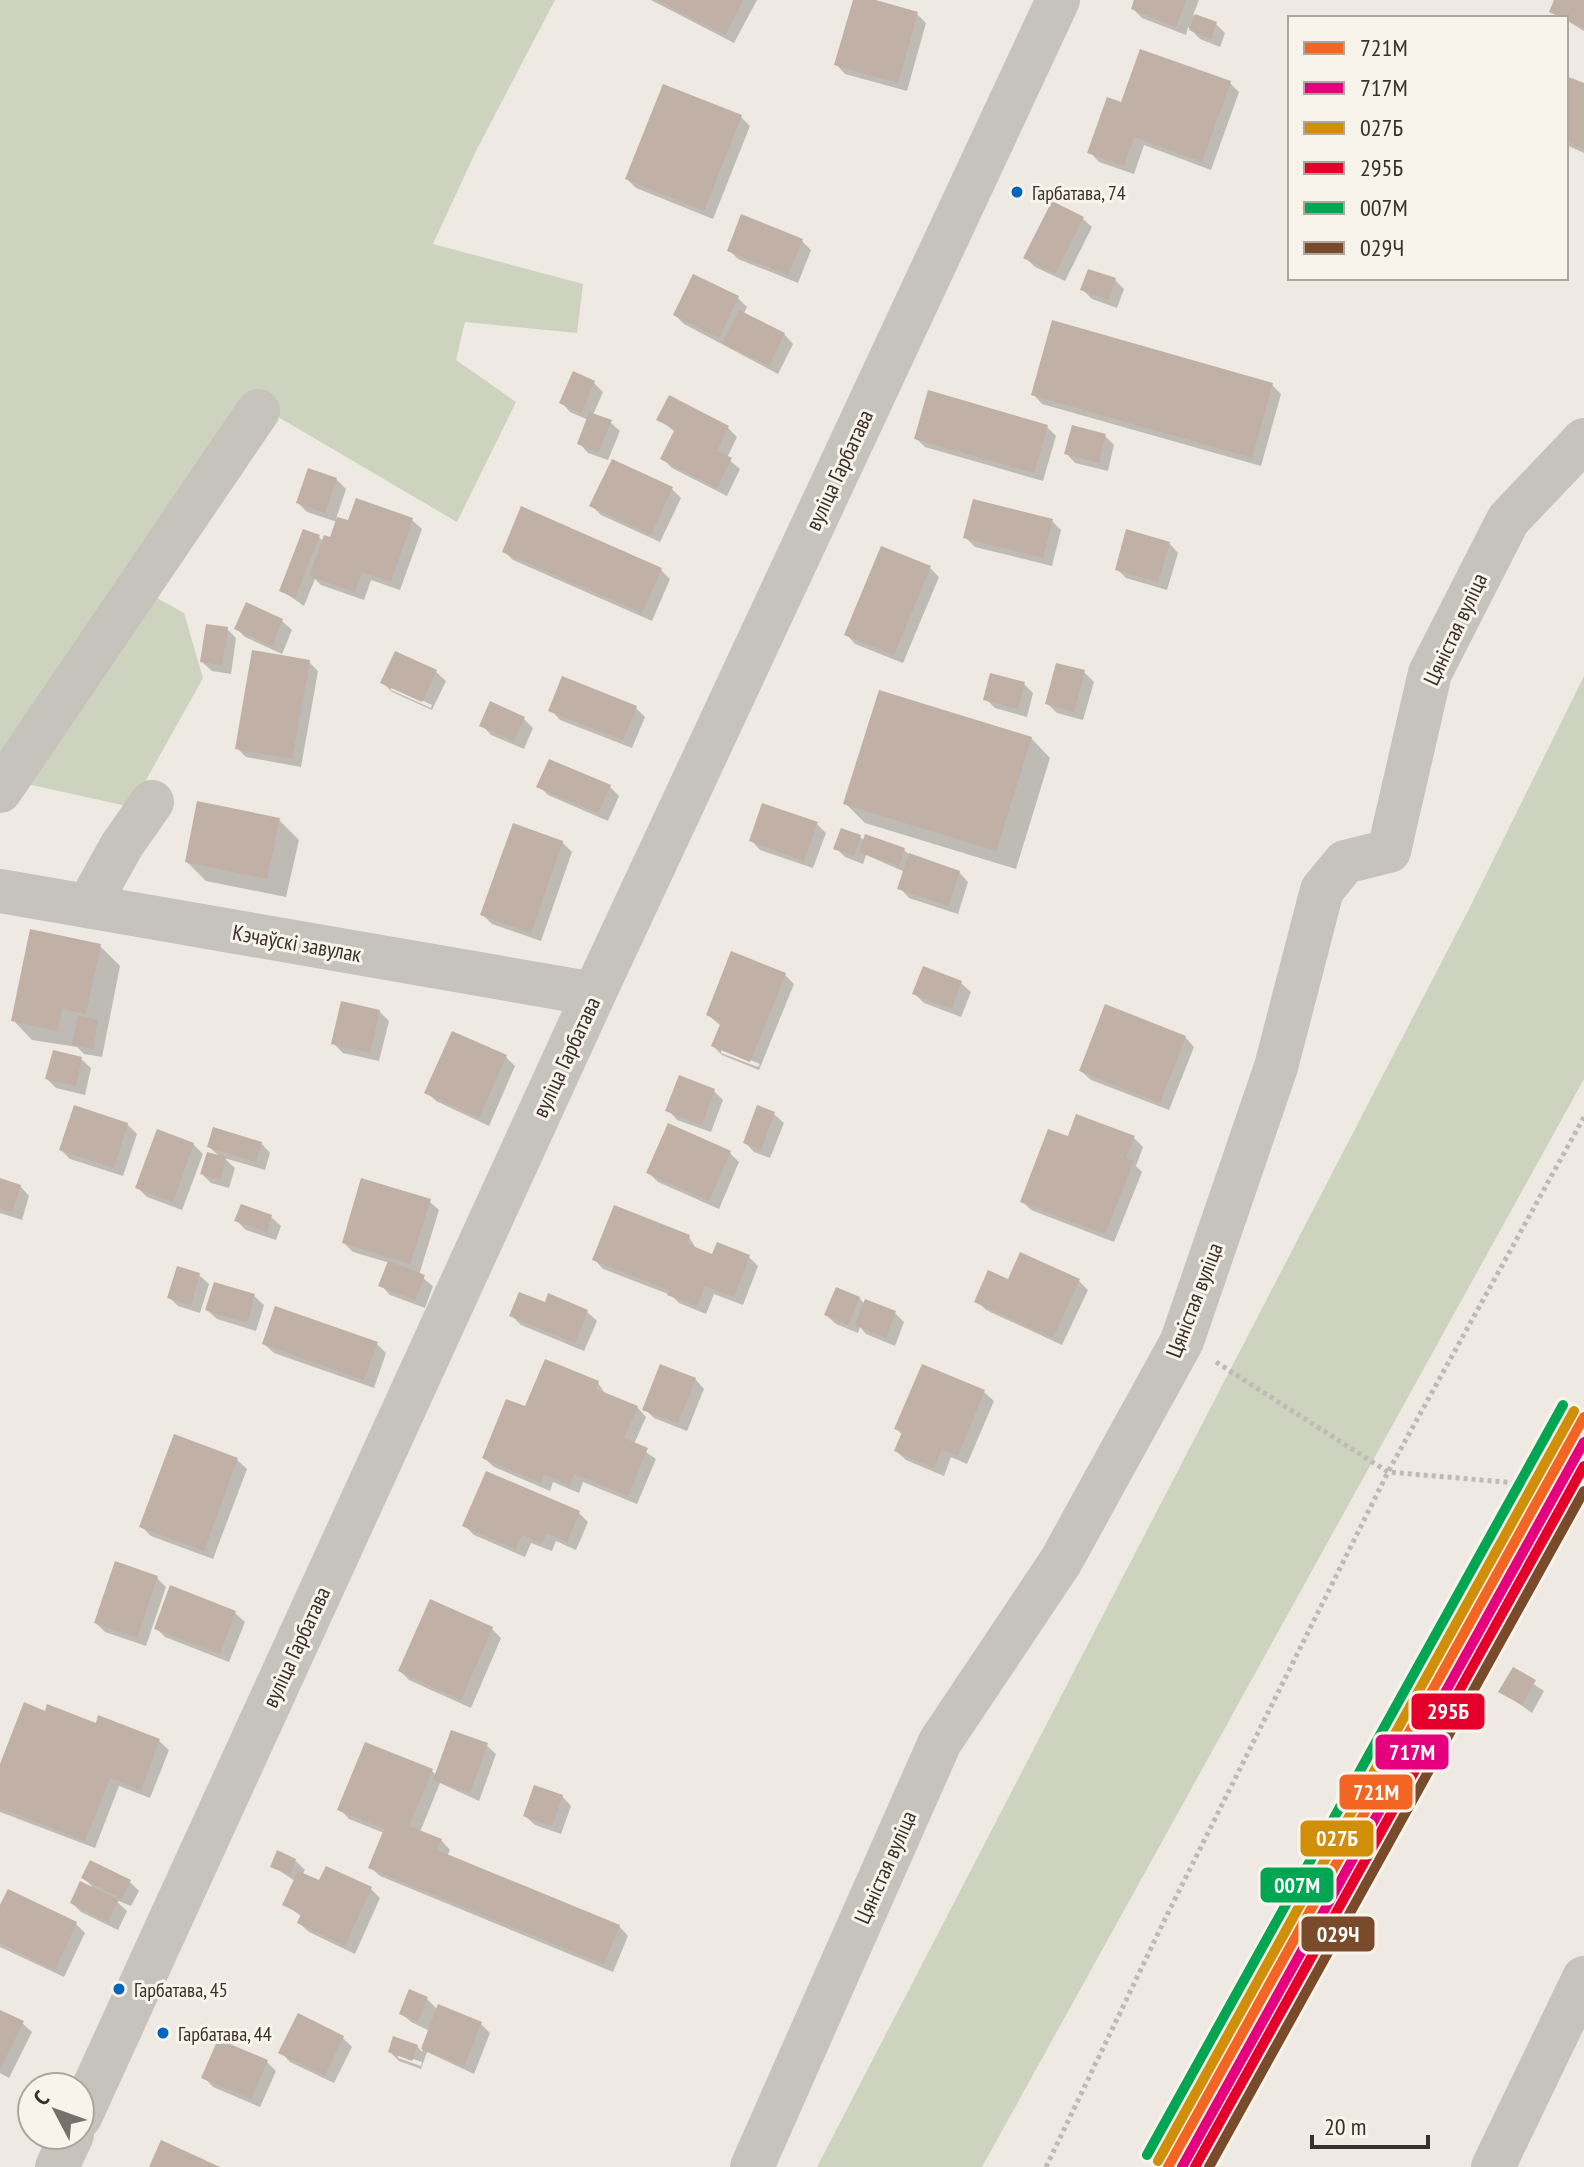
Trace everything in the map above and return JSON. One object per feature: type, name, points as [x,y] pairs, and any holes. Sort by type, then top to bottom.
[{"type":"street","name":"вуліца Гарбатава","points":[[96,2082],[594,994],[1058,0]]},
{"type":"street","points":[[0,791],[258,411]]},
{"type":"street","name":"Цяністая вуліца","points":[[752,2167],[940,1742],[1061,1561],[1182,1341],[1276,1067],[1322,890],[1345,862],[1389,851],[1430,673],[1508,520],[1584,440]]},
{"type":"street","points":[[88,906],[122,845],[152,802]]},
{"type":"street","name":"Кэчаўскі завулак","points":[[0,891],[594,994]]},
{"type":"street","points":[[1493,2167],[1584,1978]]},
{"type":"path","points":[[1046,2167],[1166,1917],[1388,1472],[1584,1117]]},
{"type":"path","points":[[1182,1341],[1388,1472],[1517,1483],[1584,1512]]},
{"type":"green space","points":[[0,0],[555,0],[476,151],[433,244],[583,284],[577,333],[465,322],[456,360],[516,402],[457,522],[244,397],[119,577],[184,613],[203,678],[131,807],[0,778]]},
{"type":"green space","points":[[1584,676],[1584,1079],[982,2167],[817,2167],[1468,911]]},
{"type":"building","points":[[657,0],[743,0],[725,35]]},
{"type":"building","points":[[853,0],[876,0],[918,12],[898,83],[834,65]]},
{"type":"building","points":[[1134,0],[1186,0],[1176,27],[1131,9]]},
{"type":"building","points":[[1554,0],[1584,0],[1584,28],[1568,21],[1568,16],[1549,12]]},
{"type":"building","points":[[1195,14],[1217,22],[1211,39],[1189,30]]},
{"type":"building","points":[[1140,49],[1231,81],[1202,162],[1134,137],[1124,166],[1087,153],[1107,97],[1121,102]]},
{"type":"building","points":[[1568,77],[1584,83],[1584,149],[1568,142]]},
{"type":"building","points":[[663,84],[742,115],[704,211],[625,179]]},
{"type":"building","points":[[1052,201],[1084,217],[1055,274],[1023,258]]},
{"type":"building","points":[[741,214],[803,239],[788,275],[727,251]]},
{"type":"building","points":[[1088,269],[1116,278],[1108,300],[1080,290]]},
{"type":"building","points":[[693,274],[739,296],[719,338],[673,315]]},
{"type":"building","points":[[739,310],[785,333],[769,366],[722,343]]},
{"type":"building","points":[[1052,320],[1273,383],[1252,458],[1031,395]]},
{"type":"building","points":[[573,371],[595,381],[581,413],[559,403]]},
{"type":"building","points":[[928,390],[1048,425],[1034,473],[914,439]]},
{"type":"building","points":[[669,395],[729,426],[717,451],[732,458],[717,488],[660,459],[675,429],[656,420]]},
{"type":"building","points":[[589,412],[612,420],[598,452],[577,444]]},
{"type":"building","points":[[1072,425],[1106,434],[1099,463],[1064,454]]},
{"type":"building","points":[[612,459],[673,487],[651,535],[589,506]]},
{"type":"building","points":[[308,468],[337,478],[325,513],[296,503]]},
{"type":"building","points":[[356,498],[413,518],[391,582],[362,572],[355,592],[309,576],[324,535],[330,537],[337,517],[348,520]]},
{"type":"building","points":[[973,499],[1053,519],[1043,558],[963,538]]},
{"type":"building","points":[[521,506],[662,568],[642,613],[502,552]]},
{"type":"building","points":[[303,529],[320,535],[295,598],[279,591]]},
{"type":"building","points":[[1126,529],[1170,542],[1158,582],[1115,570]]},
{"type":"building","points":[[881,546],[931,566],[894,655],[844,635]]},
{"type":"building","points":[[246,602],[283,619],[272,646],[234,629]]},
{"type":"building","points":[[206,624],[228,627],[222,665],[200,662]]},
{"type":"building","points":[[252,650],[310,660],[292,759],[235,749]]},
{"type":"building","points":[[395,651],[437,670],[422,702],[380,683]]},
{"type":"building","points":[[1056,663],[1085,670],[1074,712],[1045,704]]},
{"type":"building","points":[[990,673],[1025,682],[1018,709],[983,700]]},
{"type":"building","points":[[562,676],[637,706],[623,740],[548,711]]},
{"type":"building","points":[[879,690],[1032,737],[996,851],[843,804]]},
{"type":"building","points":[[490,701],[525,717],[514,741],[479,726]]},
{"type":"building","points":[[549,759],[611,785],[598,813],[536,787]]},
{"type":"building","points":[[197,801],[280,818],[267,879],[185,862]]},
{"type":"building","points":[[762,803],[818,822],[804,861],[749,841]]},
{"type":"building","points":[[513,823],[563,841],[531,933],[480,915]]},
{"type":"building","points":[[841,828],[861,835],[854,856],[833,849]]},
{"type":"building","points":[[865,834],[905,848],[899,866],[859,852]]},
{"type":"building","points":[[909,853],[960,871],[948,906],[897,889]]},
{"type":"building","points":[[30,929],[101,944],[86,1014],[62,1009],[58,1031],[11,1021]]},
{"type":"building","points":[[731,951],[786,973],[750,1062],[711,1046],[721,1022],[706,1015]]},
{"type":"building","points":[[923,966],[962,981],[952,1009],[912,994]]},
{"type":"building","points":[[341,1001],[380,1010],[370,1053],[331,1044]]},
{"type":"building","points":[[1105,1004],[1186,1036],[1160,1103],[1079,1071]]},
{"type":"building","points":[[78,1015],[98,1020],[93,1049],[72,1045]]},
{"type":"building","points":[[452,1031],[507,1055],[479,1118],[424,1093]]},
{"type":"building","points":[[53,1050],[82,1057],[76,1086],[45,1079]]},
{"type":"building","points":[[679,1075],[715,1089],[702,1125],[665,1111]]},
{"type":"building","points":[[74,1105],[128,1123],[114,1168],[59,1150]]},
{"type":"building","points":[[757,1105],[775,1112],[761,1150],[743,1143]]},
{"type":"building","points":[[1076,1114],[1135,1136],[1126,1158],[1134,1161],[1105,1234],[1020,1202],[1048,1129],[1068,1136]]},
{"type":"building","points":[[668,1123],[731,1151],[709,1201],[646,1173]]},
{"type":"building","points":[[213,1127],[262,1142],[256,1162],[207,1147]]},
{"type":"building","points":[[157,1129],[194,1143],[173,1202],[135,1188]]},
{"type":"building","points":[[207,1152],[226,1157],[220,1180],[200,1174]]},
{"type":"building","points":[[0,1178],[21,1185],[12,1212],[0,1208]]},
{"type":"building","points":[[361,1178],[431,1199],[410,1264],[342,1243]]},
{"type":"building","points":[[241,1204],[272,1215],[267,1232],[234,1221]]},
{"type":"building","points":[[614,1205],[690,1235],[688,1244],[712,1254],[717,1242],[750,1255],[734,1297],[705,1286],[697,1306],[667,1295],[669,1290],[592,1260]]},
{"type":"building","points":[[1020,1252],[1080,1279],[1053,1338],[974,1302],[988,1270],[1008,1279]]},
{"type":"building","points":[[388,1261],[425,1275],[415,1300],[378,1286]]},
{"type":"building","points":[[177,1266],[200,1273],[191,1305],[167,1298]]},
{"type":"building","points":[[214,1282],[255,1294],[247,1323],[205,1310]]},
{"type":"building","points":[[836,1287],[860,1297],[848,1325],[824,1315]]},
{"type":"building","points":[[519,1292],[545,1302],[548,1293],[588,1310],[575,1343],[509,1316]]},
{"type":"building","points":[[865,1299],[896,1311],[886,1338],[855,1325]]},
{"type":"building","points":[[275,1306],[378,1342],[364,1380],[262,1344]]},
{"type":"building","points":[[545,1359],[599,1381],[596,1389],[638,1406],[624,1438],[648,1448],[628,1496],[574,1474],[570,1485],[544,1474],[541,1483],[482,1458],[506,1399],[525,1406]]},
{"type":"building","points":[[660,1364],[696,1378],[678,1423],[642,1410]]},
{"type":"building","points":[[922,1364],[985,1390],[958,1456],[942,1449],[934,1468],[894,1451],[902,1432],[894,1429]]},
{"type":"building","points":[[174,1434],[238,1458],[204,1551],[139,1527]]},
{"type":"building","points":[[486,1471],[580,1511],[567,1542],[547,1533],[542,1543],[522,1535],[516,1549],[462,1526]]},
{"type":"building","points":[[115,1561],[158,1576],[137,1638],[94,1623]]},
{"type":"building","points":[[170,1585],[236,1611],[220,1654],[154,1629]]},
{"type":"building","points":[[430,1599],[493,1627],[461,1700],[398,1671]]},
{"type":"building","points":[[1513,1667],[1536,1680],[1522,1705],[1498,1692]]},
{"type":"building","points":[[24,1702],[45,1711],[47,1704],[96,1723],[98,1715],[160,1739],[141,1790],[110,1778],[85,1841],[0,1808],[0,1764]]},
{"type":"building","points":[[451,1730],[488,1743],[470,1793],[433,1780]]},
{"type":"building","points":[[365,1742],[433,1769],[409,1826],[442,1839],[437,1850],[620,1925],[604,1964],[368,1868],[384,1829],[337,1810]]},
{"type":"building","points":[[534,1785],[563,1795],[552,1826],[523,1816]]},
{"type":"building","points":[[277,1850],[296,1859],[290,1875],[270,1867]]},
{"type":"building","points":[[90,1860],[131,1880],[122,1899],[81,1878]]},
{"type":"building","points":[[326,1866],[372,1887],[345,1946],[297,1923],[301,1914],[282,1905],[298,1871],[319,1880]]},
{"type":"building","points":[[80,1881],[119,1900],[108,1922],[70,1903]]},
{"type":"building","points":[[8,1889],[77,1922],[55,1970],[0,1943],[0,1905]]},
{"type":"building","points":[[409,1989],[428,1997],[418,2022],[399,2014]]},
{"type":"building","points":[[438,2004],[482,2022],[464,2066],[421,2049]]},
{"type":"building","points":[[0,2010],[24,2021],[0,2069]]},
{"type":"building","points":[[298,2013],[344,2036],[325,2075],[278,2053]]},
{"type":"building","points":[[393,2036],[418,2045],[412,2061],[388,2052]]},
{"type":"building","points":[[218,2039],[268,2060],[251,2099],[201,2078]]},
{"type":"building","points":[[161,2140],[220,2167],[149,2167]]},
{"type":"transit line","name":"007М","points":[[1147,2155],[1563,1405]]},
{"type":"transit line","name":"027Б","points":[[1158,2161],[1574,1411]]},
{"type":"transit line","name":"721М","points":[[1168,2167],[1584,1417]]},
{"type":"transit line","name":"717М","points":[[1182,2167],[1584,1442]]},
{"type":"transit line","name":"295Б","points":[[1195,2167],[1584,1466]]},
{"type":"transit line","name":"029Ч","points":[[1209,2167],[1584,1491]]},
{"type":"place","name":"Гарбатава, 74","points":[[1017,192]]},
{"type":"place","name":"Гарбатава, 45","points":[[119,1989]]},
{"type":"place","name":"Гарбатава, 44","points":[[163,2033]]}]
